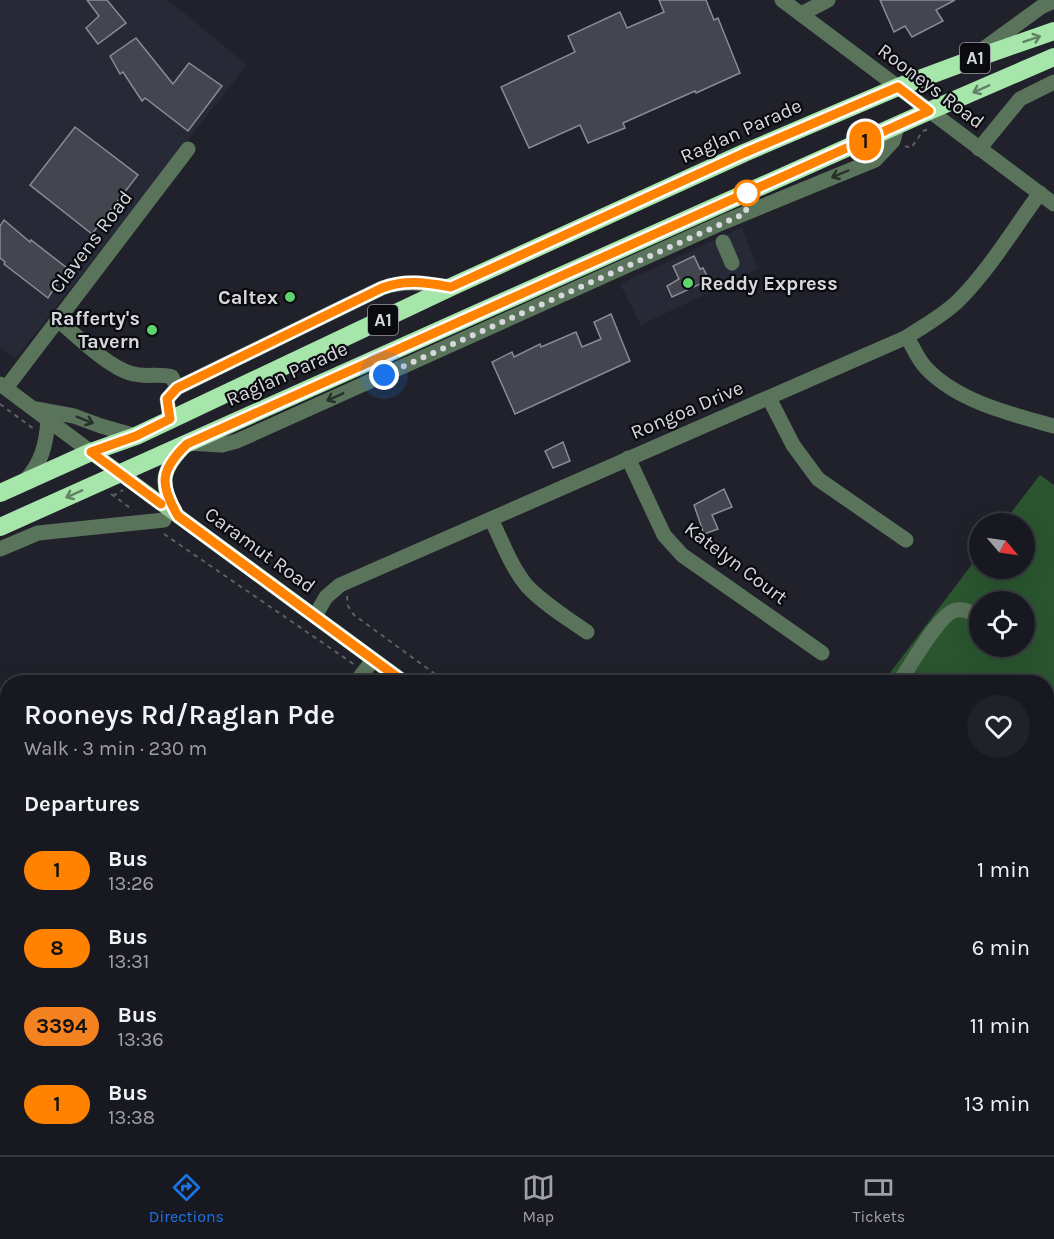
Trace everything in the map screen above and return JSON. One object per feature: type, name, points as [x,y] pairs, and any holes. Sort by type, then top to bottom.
[{"type":"highway","name":"Raglan Parade","points":[[13,487],[91,452],[136,436],[451,287],[744,153],[898,87],[1054,32]]},
{"type":"highway","name":"Raglan Parade","points":[[0,527],[895,134],[929,111],[1054,57]]},
{"type":"highway","points":[[13,487],[29,514]]},
{"type":"main road","points":[[171,518],[164,482],[170,462],[187,444]]},
{"type":"main road","name":"Caramut Road","points":[[91,452],[171,518],[315,616],[364,671],[379,675]]},
{"type":"street","name":"Rooneys Road","points":[[782,0],[1054,204]]},
{"type":"street","points":[[801,14],[828,0]]},
{"type":"street","points":[[968,61],[1041,7],[1054,1]]},
{"type":"street","points":[[979,148],[1020,99],[1054,82]]},
{"type":"street","name":"Clavens Road","points":[[3,386],[58,320],[188,149]]},
{"type":"street","name":"Rongoa Drive","points":[[315,616],[326,597],[340,585],[907,337],[941,316],[960,299],[982,273],[1040,193]]},
{"type":"street","points":[[723,242],[732,262]]},
{"type":"street","name":"Raglan Parade","points":[[177,388],[394,284],[412,281],[451,287]]},
{"type":"street","points":[[58,320],[118,369],[141,376],[163,374],[172,377],[177,388],[167,399],[170,419]]},
{"type":"street","points":[[907,337],[924,366],[941,382],[964,395],[1009,413],[1054,426]]},
{"type":"street","points":[[3,386],[91,452]]},
{"type":"street","points":[[769,398],[793,445],[818,479],[906,540]]},
{"type":"street","points":[[33,408],[74,416],[136,436]]},
{"type":"street","points":[[13,487],[36,467],[43,453],[48,420]]},
{"type":"street","name":"Katelyn Court","points":[[628,458],[664,535],[682,555],[822,653]]},
{"type":"street","points":[[29,514],[38,533]]},
{"type":"street","points":[[0,549],[38,533],[148,523],[171,518]]},
{"type":"street","points":[[491,519],[514,567],[527,585],[587,632]]},
{"type":"street","points":[[904,675],[939,622],[953,611],[969,610]]},
{"type":"path","points":[[895,134],[911,148],[923,131],[945,123]]},
{"type":"path","points":[[148,523],[364,671]]},
{"type":"path","points":[[347,595],[348,606],[354,615],[436,675]]},
{"type":"shaded area","points":[[0,0],[168,0],[247,65],[15,359],[0,348]]},
{"type":"shaded area","points":[[742,227],[758,269],[641,325],[620,284]]},
{"type":"green space","points":[[1040,475],[1054,485],[1054,675],[888,675],[969,568],[969,579],[1035,579],[1035,513],[1011,513]]},
{"type":"building","points":[[87,0],[107,0],[126,23],[98,44],[86,28],[99,16]]},
{"type":"building","points":[[659,0],[706,0],[714,20],[718,18],[740,73],[623,123],[625,128],[588,143],[580,125],[529,148],[501,87],[575,52],[568,36],[620,12],[627,28],[664,12]]},
{"type":"building","points":[[880,0],[955,0],[936,10],[943,21],[912,37],[905,26],[894,32]]},
{"type":"building","points":[[136,38],[173,84],[189,63],[222,86],[188,131],[145,98],[142,101],[123,72],[120,74],[110,56]]},
{"type":"building","points":[[75,127],[138,175],[92,234],[30,185]]},
{"type":"building","points":[[4,220],[67,268],[48,298],[4,264],[5,262],[0,258],[0,226]]},
{"type":"building","points":[[694,256],[700,269],[703,268],[709,280],[672,297],[667,286],[679,279],[673,266]]},
{"type":"building","points":[[611,314],[630,361],[515,414],[492,362],[512,352],[514,357],[540,344],[541,347],[576,332],[582,347],[601,339],[594,322]]},
{"type":"building","points":[[563,442],[570,461],[553,468],[545,451]]},
{"type":"building","points":[[724,489],[732,507],[712,515],[718,529],[704,534],[694,505]]},
{"type":"bus line","name":"1","points":[[161,504],[91,452],[136,436],[170,419],[167,399],[177,388],[382,288],[412,281],[451,287],[744,153],[898,87],[929,111],[187,444],[178,452],[167,468],[164,482],[169,501],[178,516],[394,675]]},
{"type":"place","name":"Reddy Express","points":[[688,283]]},
{"type":"place","name":"Caltex","points":[[290,297]]},
{"type":"place","name":"Rafferty's Tavern","points":[[152,330]]},
{"type":"route","points":[[384,375],[746,213],[747,193]]}]
